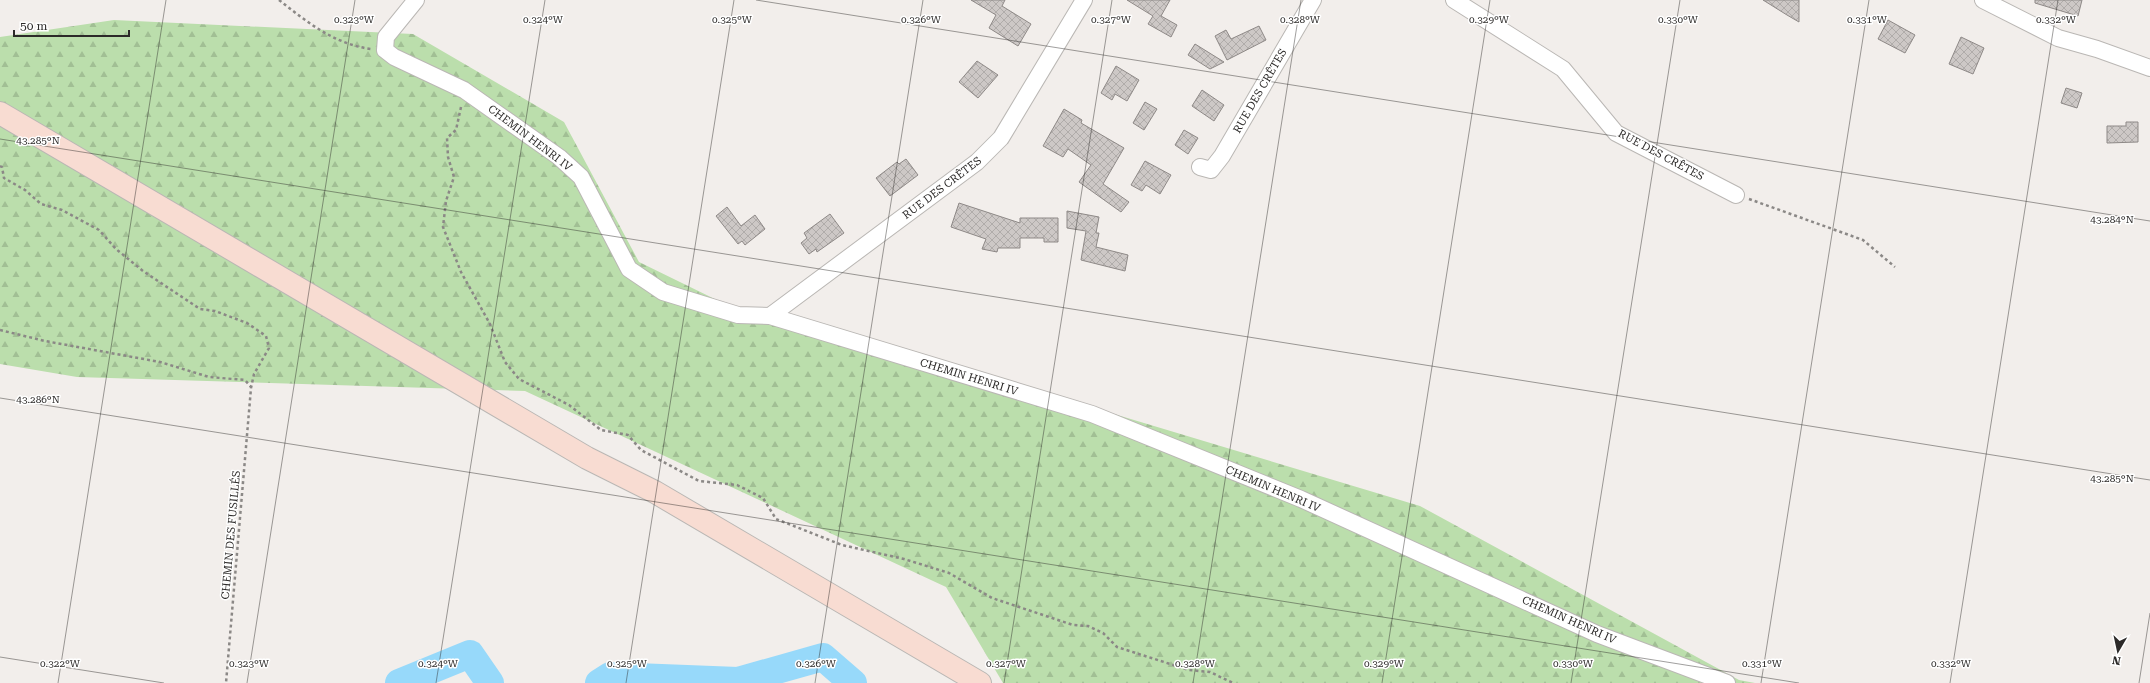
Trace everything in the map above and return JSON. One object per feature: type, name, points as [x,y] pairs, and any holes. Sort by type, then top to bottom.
[{"type":"main road","points":[[0,99],[584,441],[655,492]]},
{"type":"main road","points":[[0,113],[587,458],[655,492],[980,683]]},
{"type":"street","points":[[385,50],[386,37],[416,0]]},
{"type":"street","name":"RUE DES CRÊTES","points":[[770,316],[977,162],[1001,138],[1084,0]]},
{"type":"street","name":"RUE DES CRÊTES","points":[[1200,167],[1211,170],[1222,156],[1313,0]]},
{"type":"street","name":"RUE DES CRÊTES","points":[[1454,0],[1563,68],[1616,133],[1736,195]]},
{"type":"street","points":[[1984,0],[2058,38],[2097,49],[2150,68]]},
{"type":"street","name":"CHEMIN HENRI IV","points":[[385,50],[394,57],[464,90],[553,152],[581,177],[629,268],[663,292],[738,315],[770,316],[1092,414],[1301,499],[1597,634],[1727,683]]},
{"type":"path","points":[[279,0],[312,26],[328,35],[358,47],[385,50]]},
{"type":"path","points":[[464,90],[456,130],[447,138],[448,157],[454,177],[446,201],[443,228],[461,272],[490,324],[505,362],[519,379],[569,405],[601,430],[628,435],[641,450],[699,481],[736,486],[762,498],[776,519],[842,545],[904,559],[949,573],[992,598],[1073,624],[1088,626],[1103,633],[1117,647],[1189,670],[1210,672],[1233,683]]},
{"type":"path","name":"CHEMIN DES FUSILLÉS","points":[[0,166],[2,168],[4,178],[25,190],[41,204],[62,210],[99,230],[116,249],[163,286],[200,309],[215,311],[247,323],[266,336],[269,348],[254,374],[251,388],[226,683]]},
{"type":"path","points":[[1736,195],[1863,240],[1895,267]]},
{"type":"path","points":[[0,330],[45,341],[160,362],[209,377],[245,380],[251,388]]},
{"type":"green space","points":[[114,20],[413,34],[564,122],[639,262],[727,305],[791,317],[1420,506],[1739,680],[1755,683],[1003,683],[946,587],[525,391],[77,377],[0,364],[0,37]]},
{"type":"building","points":[[971,0],[1005,0],[1002,6],[1031,24],[1018,46],[989,28],[996,15]]},
{"type":"building","points":[[1127,0],[1170,0],[1161,16],[1177,25],[1171,37],[1148,24],[1153,16]]},
{"type":"building","points":[[1763,0],[1799,0],[1799,22],[1787,15]]},
{"type":"building","points":[[2035,0],[2082,0],[2078,16],[2035,3]]},
{"type":"building","points":[[1888,20],[1915,35],[1905,53],[1878,39]]},
{"type":"building","points":[[1259,26],[1266,40],[1227,60],[1215,36],[1226,30],[1231,39]]},
{"type":"building","points":[[1961,37],[1984,48],[1973,74],[1949,64]]},
{"type":"building","points":[[1195,44],[1224,62],[1210,69],[1188,55]]},
{"type":"building","points":[[977,61],[998,75],[978,98],[959,82]]},
{"type":"building","points":[[1116,66],[1139,80],[1127,101],[1115,94],[1112,100],[1101,93]]},
{"type":"building","points":[[2066,88],[2082,93],[2077,108],[2061,103]]},
{"type":"building","points":[[1202,90],[1224,105],[1214,121],[1192,106]]},
{"type":"building","points":[[1145,102],[1157,109],[1144,130],[1133,123]]},
{"type":"building","points":[[1064,109],[1082,120],[1081,123],[1124,148],[1103,184],[1129,202],[1121,212],[1079,182],[1091,165],[1068,149],[1063,157],[1043,146]]},
{"type":"building","points":[[2126,122],[2138,122],[2138,142],[2107,143],[2107,126],[2126,126]]},
{"type":"building","points":[[1184,130],[1198,138],[1188,154],[1175,145]]},
{"type":"building","points":[[906,159],[918,175],[890,196],[876,178],[897,162],[899,164]]},
{"type":"building","points":[[1145,161],[1171,175],[1160,194],[1146,185],[1142,191],[1131,185]]},
{"type":"building","points":[[959,203],[1020,223],[1020,218],[1058,218],[1058,242],[1044,242],[1044,238],[1020,238],[1020,248],[998,248],[997,252],[982,249],[986,239],[951,227]]},
{"type":"building","points":[[727,207],[741,226],[755,215],[765,229],[745,245],[742,241],[738,244],[716,216]]},
{"type":"building","points":[[1067,211],[1099,217],[1096,233],[1099,233],[1096,247],[1128,255],[1125,271],[1081,260],[1086,231],[1067,228]]},
{"type":"building","points":[[830,214],[844,233],[817,252],[816,249],[809,254],[801,243],[807,238],[804,233]]},
{"type":"waterway","points":[[399,683],[470,654],[490,683]]},
{"type":"waterway","points":[[599,683],[610,676],[738,681],[823,657],[853,683]]}]
